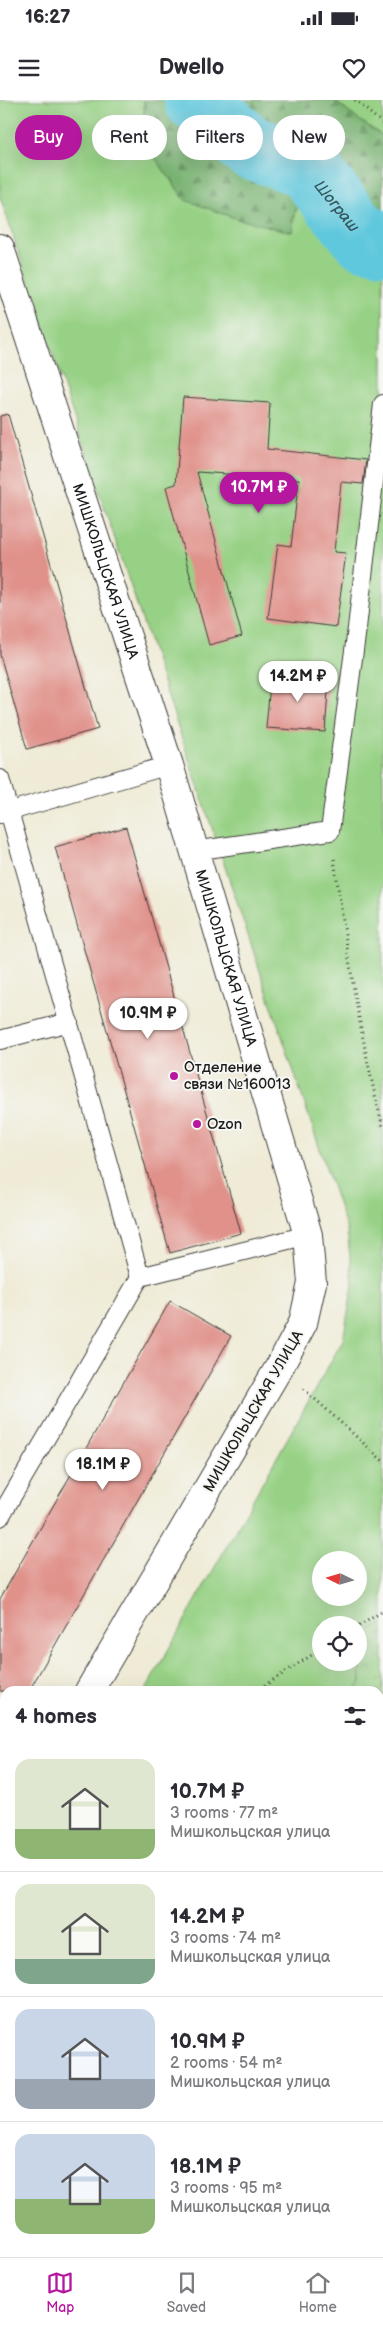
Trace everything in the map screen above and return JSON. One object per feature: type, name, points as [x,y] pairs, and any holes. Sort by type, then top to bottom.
[{"type":"street","name":"МИШКОЛЬЦСКАЯ УЛИЦА","points":[[0,248],[169,765],[308,1235],[312,1283],[303,1323],[281,1364],[93,1686]]},
{"type":"lane","points":[[194,851],[330,831],[357,628],[383,404]]},
{"type":"lane","points":[[4,812],[169,765]]},
{"type":"lane","points":[[0,779],[4,812],[69,1022],[140,1277]]},
{"type":"lane","points":[[0,1040],[69,1022]]},
{"type":"lane","points":[[1,1513],[140,1277],[308,1235]]},
{"type":"path","points":[[355,100],[383,124]]},
{"type":"path","points":[[330,831],[352,986],[370,1078],[383,1127]]},
{"type":"path","points":[[281,1364],[317,1402],[383,1461]]},
{"type":"path","points":[[367,1621],[383,1611]]},
{"type":"path","points":[[264,1686],[312,1655]]},
{"type":"green space","points":[[0,100],[144,100],[144,115],[92,115],[92,160],[167,160],[167,157],[292,232],[296,209],[327,196],[370,237],[383,233],[383,1624],[367,1633],[367,1616],[312,1616],[312,1671],[361,1671],[361,1682],[358,1686],[148,1686],[343,1340],[353,1285],[347,1230],[0,197]]},
{"type":"green space","points":[[144,100],[334,100],[383,136],[383,233],[370,237],[327,196],[296,209],[292,232],[237,219],[185,200],[156,160],[167,160],[167,115],[144,115]]},
{"type":"green space","points":[[334,100],[383,100],[383,136],[356,118]]},
{"type":"green space","points":[[383,1624],[383,1686],[358,1686],[361,1682],[361,1671],[367,1671],[367,1633]]},
{"type":"building","points":[[183,397],[270,403],[267,449],[366,460],[363,484],[341,482],[334,552],[346,553],[336,627],[268,618],[278,544],[291,546],[299,479],[197,472],[242,636],[209,645],[166,487],[176,484]]},
{"type":"building","points":[[8,414],[98,729],[27,749],[0,655],[0,416]]},
{"type":"building","points":[[271,673],[329,678],[325,732],[266,728]]},
{"type":"building","points":[[126,827],[241,1233],[170,1253],[55,847]]},
{"type":"building","points":[[170,1301],[231,1336],[32,1686],[0,1686],[0,1599]]},
{"type":"waterway","name":"Шограш","points":[[196,100],[250,147],[305,166],[364,238],[383,242]]},
{"type":"place","name":"Отделение связи №160013","points":[[174,1076]]},
{"type":"place","name":"Ozon","points":[[197,1124]]}]
